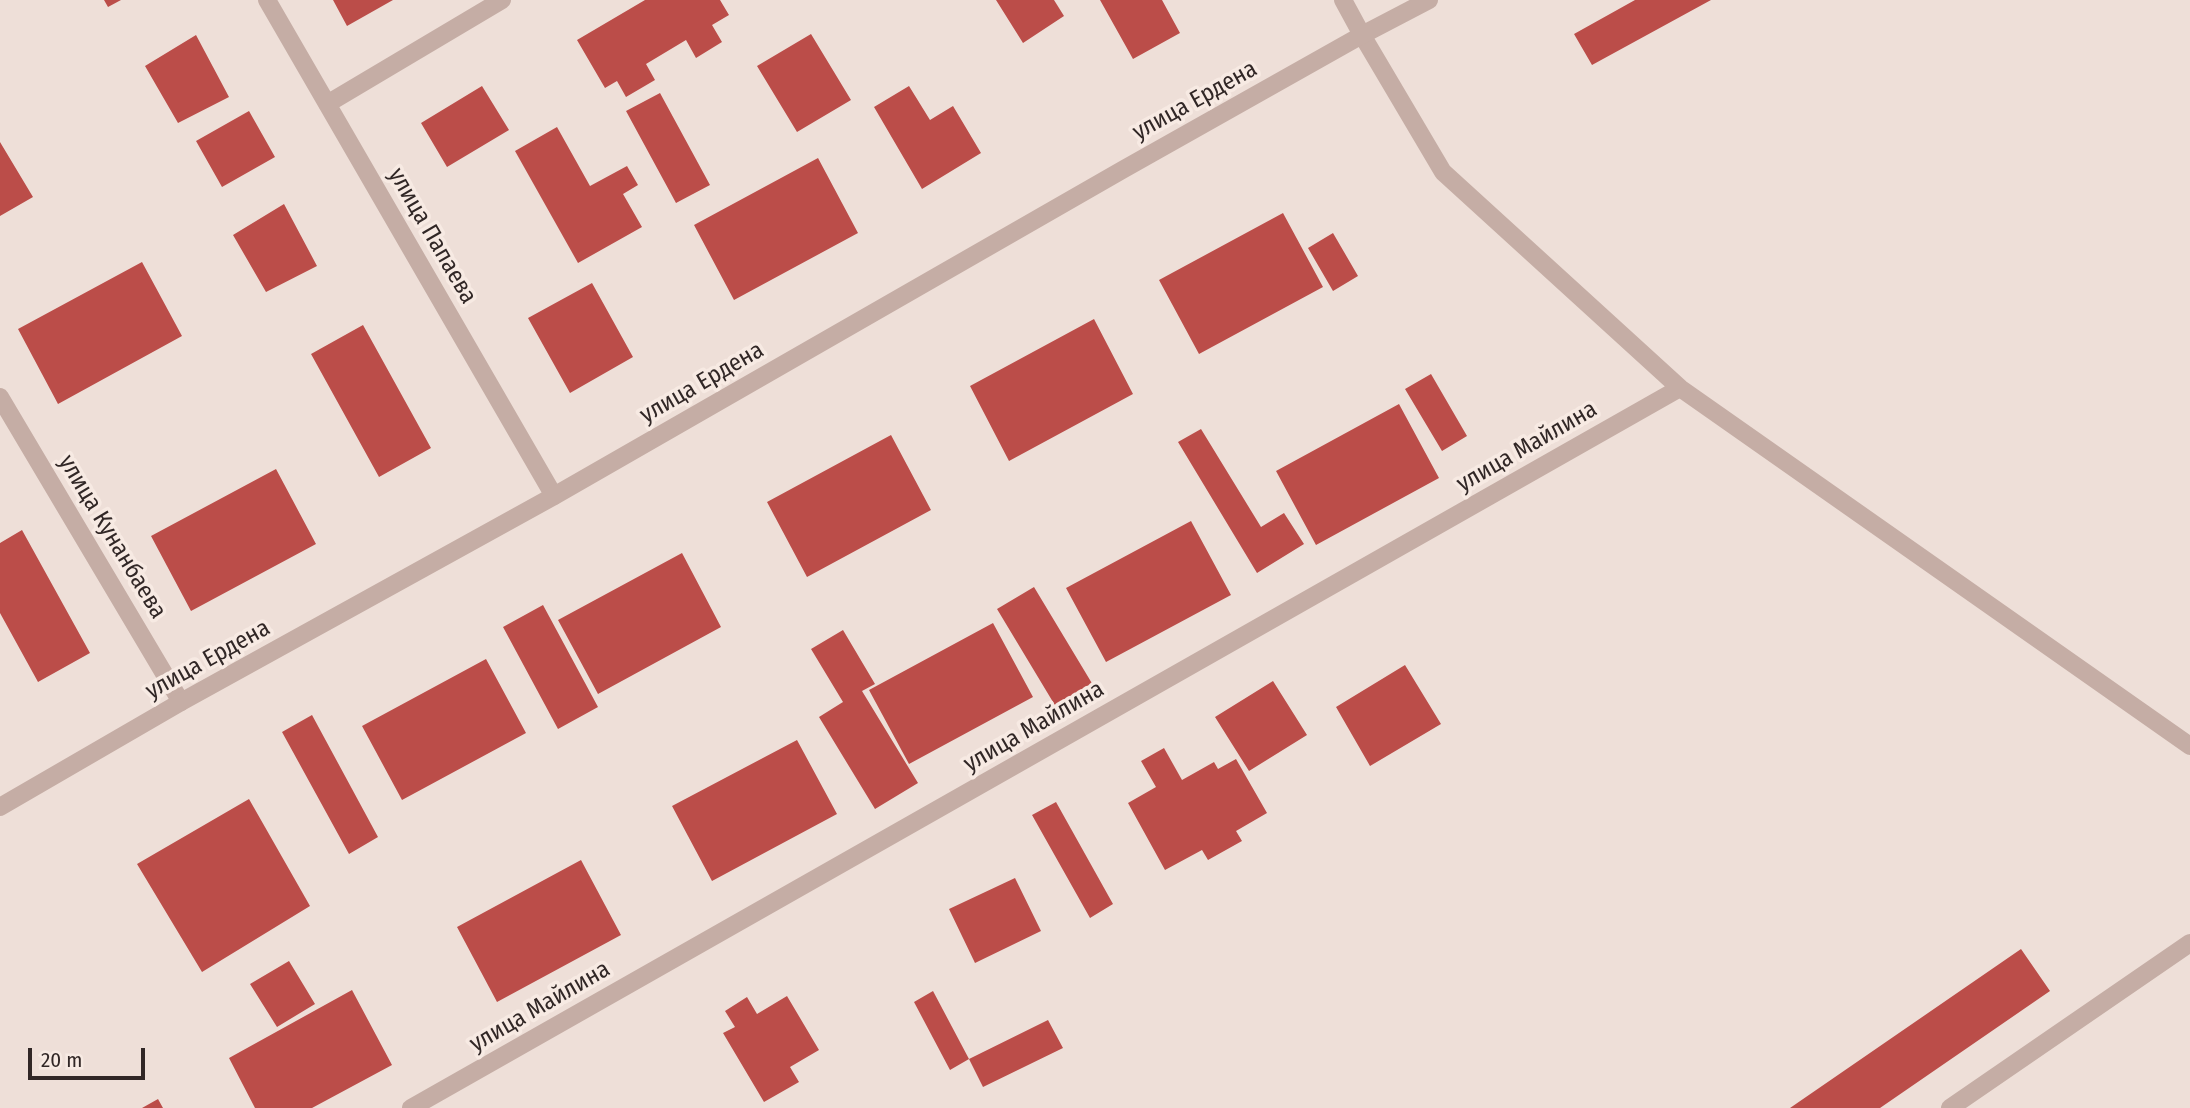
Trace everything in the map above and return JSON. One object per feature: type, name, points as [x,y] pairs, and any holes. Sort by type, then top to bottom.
[{"type":"street","name":"улица Папаева","points":[[267,0],[554,496]]},
{"type":"street","points":[[327,104],[502,0]]},
{"type":"street","points":[[1343,0],[1443,172],[1680,388],[2190,746]]},
{"type":"street","name":"улица Ердена","points":[[0,807],[181,702],[554,496],[1362,35],[1429,0]]},
{"type":"street","name":"улица Майлина","points":[[411,1108],[439,1101],[1680,388]]},
{"type":"street","name":"улица Кунанбаева","points":[[0,397],[181,702]]},
{"type":"street","points":[[1950,1108],[2190,943]]},
{"type":"building","points":[[104,0],[121,0],[108,7]]},
{"type":"building","points":[[333,0],[393,0],[347,26]]},
{"type":"building","points":[[645,0],[720,0],[729,15],[712,25],[722,42],[696,58],[686,40],[646,64],[655,80],[626,97],[617,81],[605,88],[577,40]]},
{"type":"building","points":[[996,0],[1054,0],[1064,16],[1023,43]]},
{"type":"building","points":[[1100,0],[1162,0],[1180,33],[1133,59]]},
{"type":"building","points":[[1635,0],[1711,0],[1592,65],[1574,34]]},
{"type":"building","points":[[811,34],[851,100],[797,132],[757,66]]},
{"type":"building","points":[[196,35],[229,97],[178,123],[145,66]]},
{"type":"building","points":[[482,86],[509,130],[447,167],[421,123]]},
{"type":"building","points":[[909,86],[930,120],[953,106],[981,153],[922,189],[874,107]]},
{"type":"building","points":[[660,93],[710,185],[676,203],[626,111]]},
{"type":"building","points":[[249,111],[275,157],[222,187],[196,141]]},
{"type":"building","points":[[557,127],[590,186],[627,166],[638,185],[623,194],[642,227],[578,263],[515,151]]},
{"type":"building","points":[[0,142],[33,197],[0,216]]},
{"type":"building","points":[[818,158],[858,233],[734,300],[694,225]]},
{"type":"building","points":[[284,204],[317,266],[266,292],[233,235]]},
{"type":"building","points":[[1283,213],[1323,287],[1199,354],[1159,280]]},
{"type":"building","points":[[1333,233],[1358,276],[1333,291],[1308,248]]},
{"type":"building","points":[[142,262],[182,336],[58,404],[18,329]]},
{"type":"building","points":[[592,283],[633,357],[570,393],[528,318]]},
{"type":"building","points":[[1094,319],[1133,394],[1009,461],[970,386]]},
{"type":"building","points":[[363,325],[431,448],[379,477],[311,354]]},
{"type":"building","points":[[1431,374],[1467,436],[1442,451],[1405,389]]},
{"type":"building","points":[[1399,404],[1439,478],[1316,545],[1276,471]]},
{"type":"building","points":[[1201,429],[1261,527],[1284,513],[1304,544],[1257,573],[1178,442]]},
{"type":"building","points":[[891,435],[931,510],[807,577],[767,502]]},
{"type":"building","points":[[276,469],[316,544],[191,611],[151,536]]},
{"type":"building","points":[[1191,521],[1231,595],[1106,662],[1066,588]]},
{"type":"building","points":[[22,530],[90,653],[38,682],[0,613],[0,543]]},
{"type":"building","points":[[682,553],[721,627],[598,694],[558,620]]},
{"type":"building","points":[[1034,587],[1093,685],[1056,707],[997,609]]},
{"type":"building","points":[[543,605],[598,707],[558,729],[503,627]]},
{"type":"building","points":[[993,623],[1033,697],[909,764],[869,690]]},
{"type":"building","points":[[843,630],[875,684],[862,691],[918,783],[875,809],[819,717],[843,702],[811,649]]},
{"type":"building","points":[[486,659],[526,733],[402,800],[362,726]]},
{"type":"building","points":[[1405,665],[1441,724],[1370,766],[1336,707]]},
{"type":"building","points":[[1273,681],[1307,735],[1249,771],[1215,717]]},
{"type":"building","points":[[312,715],[378,837],[349,854],[282,732]]},
{"type":"building","points":[[797,740],[837,814],[712,881],[672,806]]},
{"type":"building","points":[[1164,748],[1182,780],[1214,762],[1218,769],[1236,759],[1267,813],[1236,831],[1242,841],[1208,860],[1202,850],[1165,870],[1128,803],[1156,787],[1141,761]]},
{"type":"building","points":[[249,799],[310,906],[202,972],[137,864]]},
{"type":"building","points":[[1056,802],[1113,904],[1090,918],[1032,815]]},
{"type":"building","points":[[581,860],[621,935],[497,1002],[457,927]]},
{"type":"building","points":[[1015,878],[1041,931],[975,963],[949,909]]},
{"type":"building","points":[[2021,949],[2050,991],[1880,1108],[1790,1108]]},
{"type":"building","points":[[289,961],[315,1004],[277,1027],[250,984]]},
{"type":"building","points":[[352,990],[392,1065],[312,1108],[255,1108],[229,1058]]},
{"type":"building","points":[[933,991],[969,1059],[950,1070],[914,1002]]},
{"type":"building","points":[[787,996],[819,1050],[790,1067],[799,1082],[764,1102],[723,1033],[735,1027],[725,1011],[747,997],[757,1014]]},
{"type":"building","points":[[1048,1020],[1063,1048],[983,1087],[969,1059]]},
{"type":"building","points":[[158,1099],[163,1108],[142,1108]]}]
